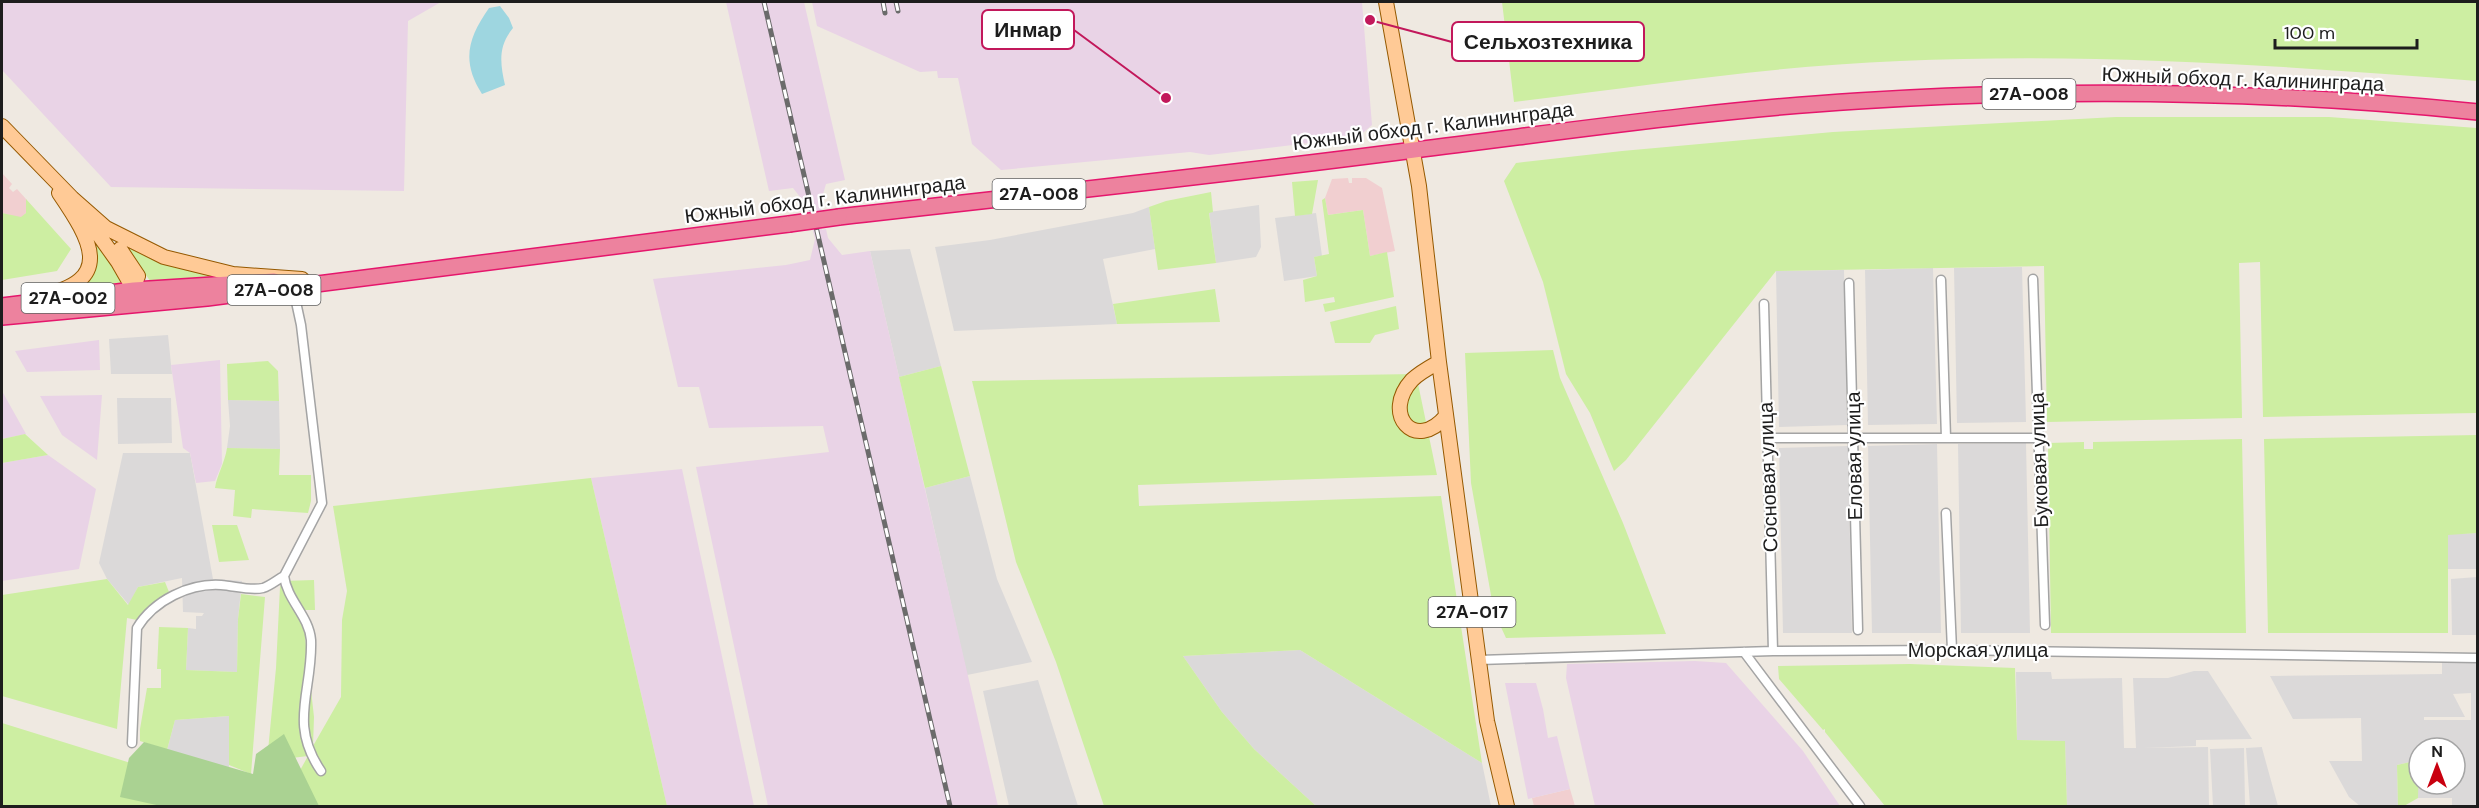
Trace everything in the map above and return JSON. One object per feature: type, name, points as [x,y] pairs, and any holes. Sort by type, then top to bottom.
[{"type":"highway","name":"Южный обход г. Калининграда","points":[[151,304],[297,283],[397,275],[839,217],[1697,116],[1910,98],[2173,94],[2251,96],[2478,112]]},
{"type":"highway","name":"27А-002","points":[[2,305],[134,290],[297,283]]},
{"type":"highway","name":"27А-002","points":[[2,317],[151,304]]},
{"type":"main road","name":"27А-017","points":[[1386,2],[1419,186],[1439,362],[1488,721],[1507,807]]},
{"type":"main road","name":"27А-008","points":[[2,126],[72,198],[106,228],[164,257],[233,274],[297,283]]},
{"type":"main road","points":[[2,305],[66,289],[81,280],[90,265],[91,247],[80,223],[39,165]]},
{"type":"main road","name":"27А-008","points":[[72,198],[118,262],[134,290],[151,304]]},
{"type":"main road","points":[[106,228],[138,276],[134,290],[107,308]]},
{"type":"main road","points":[[1439,362],[1413,379],[1399,404],[1399,414],[1408,428],[1419,431],[1431,430],[1446,416]]},
{"type":"street","name":"Буковая улица","points":[[2033,279],[2045,625]]},
{"type":"street","points":[[1941,280],[1946,438]]},
{"type":"street","points":[[132,743],[137,627],[143,618],[185,589],[204,585],[266,588],[284,576],[322,503],[297,283]]},
{"type":"street","name":"Еловая улица","points":[[1850,283],[1858,630]]},
{"type":"street","name":"Сосновая улица","points":[[1764,304],[1773,651]]},
{"type":"street","points":[[1767,438],[2038,438]]},
{"type":"street","points":[[1946,513],[1952,650]]},
{"type":"street","points":[[284,576],[285,587],[305,618],[311,639],[303,704],[304,734],[309,754],[321,771]]},
{"type":"street","name":"Морская улица","points":[[1479,660],[1773,651],[1952,650],[2478,658]]},
{"type":"street","points":[[1744,652],[1860,807]]},
{"type":"shaded area","points":[[2,2],[441,2],[408,21],[404,191],[111,187],[2,70]]},
{"type":"shaded area","points":[[726,2],[804,2],[845,180],[826,184],[820,204],[822,212],[818,213],[822,230],[826,229],[828,238],[842,255],[870,251],[998,806],[768,806],[696,467],[829,452],[823,426],[709,428],[699,387],[678,387],[653,279],[786,265],[810,260],[815,239],[807,206],[793,188],[769,191]]},
{"type":"shaded area","points":[[812,2],[1362,2],[1372,125],[1358,137],[1209,155],[1190,152],[1001,170],[972,144],[958,78],[938,78],[937,71],[920,72],[817,26]]},
{"type":"shaded area","points":[[2,173],[12,184],[9,188],[13,192],[17,189],[26,199],[28,205],[26,213],[21,218],[2,213]]},
{"type":"shaded area","points":[[1348,178],[1349,183],[1352,183],[1352,178],[1366,178],[1382,188],[1395,251],[1370,256],[1363,210],[1328,215],[1325,198],[1332,179]]},
{"type":"shaded area","points":[[1259,205],[1261,247],[1256,257],[1216,263],[1209,212]]},
{"type":"shaded area","points":[[1149,207],[1155,249],[1103,259],[1117,324],[954,331],[935,247],[990,240],[1133,213]]},
{"type":"shaded area","points":[[1316,213],[1322,256],[1314,257],[1317,276],[1284,281],[1275,218]]},
{"type":"shaded area","points":[[910,249],[941,366],[899,377],[870,251]]},
{"type":"shaded area","points":[[2022,267],[2026,422],[1957,423],[1954,268]]},
{"type":"shaded area","points":[[1933,268],[1937,424],[1868,425],[1865,270]]},
{"type":"shaded area","points":[[1844,270],[1847,425],[1779,427],[1776,271]]},
{"type":"shaded area","points":[[168,335],[172,374],[111,374],[109,339]]},
{"type":"shaded area","points":[[99,340],[100,370],[27,372],[15,351]]},
{"type":"shaded area","points":[[220,360],[222,464],[215,481],[196,483],[190,453],[183,448],[171,365]]},
{"type":"shaded area","points":[[2,391],[26,434],[2,439]]},
{"type":"shaded area","points":[[102,395],[97,460],[62,435],[40,396]]},
{"type":"shaded area","points":[[117,398],[171,398],[172,443],[118,444]]},
{"type":"shaded area","points":[[228,400],[279,401],[280,449],[227,448],[230,426]]},
{"type":"shaded area","points":[[2026,443],[2030,633],[1961,633],[1958,444]]},
{"type":"shaded area","points":[[1937,444],[1941,633],[1872,633],[1868,446]]},
{"type":"shaded area","points":[[1848,446],[1852,633],[1783,633],[1779,448]]},
{"type":"shaded area","points":[[123,453],[190,453],[213,579],[242,581],[238,619],[237,672],[186,670],[188,628],[196,629],[196,616],[202,616],[204,613],[183,612],[182,578],[138,587],[129,605],[107,579],[99,563]]},
{"type":"shaded area","points":[[48,455],[96,489],[79,569],[2,581],[2,463]]},
{"type":"shaded area","points":[[682,469],[754,806],[667,806],[591,478]]},
{"type":"shaded area","points":[[970,476],[997,579],[1032,662],[967,675],[925,488]]},
{"type":"shaded area","points":[[2477,533],[2477,569],[2448,569],[2448,534]]},
{"type":"shaded area","points":[[2477,577],[2477,635],[2452,635],[2451,579]]},
{"type":"shaded area","points":[[1300,650],[1482,763],[1491,806],[1316,806],[1254,749],[1222,712],[1183,656]]},
{"type":"shaded area","points":[[2442,660],[2477,660],[2477,806],[2452,806],[2452,798],[2418,798],[2418,796],[2467,796],[2467,736],[2407,736],[2407,763],[2397,765],[2398,806],[2360,806],[2349,797],[2329,761],[2362,761],[2361,718],[2293,719],[2270,676],[2442,674]],"holes":[[[2471,693],[2471,720],[2424,720],[2424,717],[2465,717],[2453,694]]]},
{"type":"shaded area","points":[[1695,661],[1726,663],[1803,751],[1840,806],[1595,806],[1566,678],[1567,664]]},
{"type":"shaded area","points":[[2194,671],[2208,671],[2252,739],[2196,740],[2196,746],[2144,748],[2208,747],[2209,806],[2067,806],[2065,741],[2017,740],[2016,672],[2051,672],[2052,679],[2122,678],[2124,748],[2136,748],[2133,678],[2168,678]]},
{"type":"shaded area","points":[[1038,680],[1078,806],[1009,806],[983,691]]},
{"type":"shaded area","points":[[1505,683],[1536,683],[1548,738],[1557,736],[1570,789],[1528,799]]},
{"type":"shaded area","points":[[229,716],[229,768],[167,750],[175,720]]},
{"type":"shaded area","points":[[2262,747],[2278,806],[2250,806],[2246,748]]},
{"type":"shaded area","points":[[2244,748],[2245,806],[2213,806],[2210,749]]},
{"type":"shaded area","points":[[1570,789],[1575,806],[1534,806],[1532,798]]},
{"type":"green space","points":[[1502,2],[2477,2],[2477,81],[2189,62],[2045,58],[1972,59],[1803,67],[1514,102]]},
{"type":"green space","points":[[2116,117],[2329,117],[2477,128],[2477,413],[2263,417],[2260,262],[2239,263],[2242,418],[2047,422],[2044,266],[1776,271],[1626,460],[1614,471],[1590,413],[1566,374],[1543,282],[1504,181],[1516,163],[1622,151],[1833,132]]},
{"type":"green space","points":[[1318,180],[1312,214],[1295,216],[1292,182]]},
{"type":"green space","points":[[1211,192],[1213,212],[1209,213],[1216,263],[1158,270],[1149,207],[1166,201]]},
{"type":"green space","points":[[1325,198],[1328,215],[1363,210],[1370,256],[1387,252],[1394,297],[1325,312],[1323,304],[1335,302],[1334,297],[1305,302],[1303,280],[1317,276],[1314,257],[1329,254],[1322,200]]},
{"type":"green space","points":[[26,199],[71,249],[57,271],[2,280],[2,213],[21,217],[26,213]]},
{"type":"green space","points":[[94,234],[128,288],[72,293],[95,257]]},
{"type":"green space","points":[[119,237],[240,278],[153,285]]},
{"type":"green space","points":[[1215,289],[1220,322],[1117,324],[1113,304]]},
{"type":"green space","points":[[1396,306],[1399,329],[1375,335],[1370,343],[1335,343],[1330,322]]},
{"type":"green space","points":[[1553,350],[1560,378],[1623,523],[1666,634],[1506,638],[1494,612],[1471,483],[1465,353]]},
{"type":"green space","points":[[268,361],[278,371],[279,401],[228,400],[227,364]]},
{"type":"green space","points":[[941,366],[970,476],[925,488],[899,377]]},
{"type":"green space","points":[[1416,374],[1437,475],[1138,485],[1139,506],[1441,496],[1482,763],[1300,650],[1183,656],[1222,712],[1254,749],[1316,806],[1104,806],[1056,662],[1016,562],[972,381]]},
{"type":"green space","points":[[25,434],[48,455],[2,463],[2,439]]},
{"type":"green space","points":[[2477,435],[2477,533],[2448,535],[2448,633],[2268,633],[2264,439]]},
{"type":"green space","points":[[2242,439],[2246,633],[2051,633],[2048,443],[2084,442],[2084,449],[2093,449],[2093,442]]},
{"type":"green space","points":[[227,448],[280,449],[279,475],[311,475],[311,501],[308,513],[252,509],[251,518],[233,516],[235,490],[215,488]]},
{"type":"green space","points":[[591,478],[667,806],[307,806],[288,792],[308,756],[267,761],[276,668],[280,587],[283,581],[314,580],[315,610],[300,610],[303,618],[314,717],[313,746],[341,697],[342,620],[347,591],[333,506]]},
{"type":"green space","points":[[212,525],[237,525],[249,560],[219,562]]},
{"type":"green space","points":[[107,579],[128,605],[138,587],[165,582],[169,592],[149,606],[137,620],[127,618],[117,729],[2,696],[2,595]]},
{"type":"green space","points":[[241,594],[265,597],[251,774],[229,765],[229,716],[175,720],[167,750],[140,741],[147,688],[161,688],[161,669],[157,669],[159,627],[188,628],[186,670],[237,672]]},
{"type":"green space","points":[[1910,664],[2015,668],[2017,740],[2065,741],[2067,806],[1885,806],[1825,732],[1825,729],[1823,730],[1779,679],[1778,666]]},
{"type":"green space","points":[[2,723],[269,806],[2,806]]},
{"type":"green space","points":[[284,734],[319,806],[161,806],[120,797],[129,758],[144,742],[253,774],[256,754]]},
{"type":"green space","points":[[2407,763],[2407,796],[2418,796],[2404,806],[2398,806],[2397,765]]},
{"type":"water","points":[[500,6],[513,28],[505,41],[502,55],[505,85],[482,94],[471,71],[469,60],[472,40],[489,8]]},
{"type":"railway","points":[[764,2],[950,806]]},
{"type":"railway","points":[[883,2],[885,13]]},
{"type":"railway","points":[[896,2],[898,11]]},
{"type":"place","name":"Сельхозтехника","points":[[1370,20]]},
{"type":"place","name":"Инмар","points":[[1166,98]]}]
